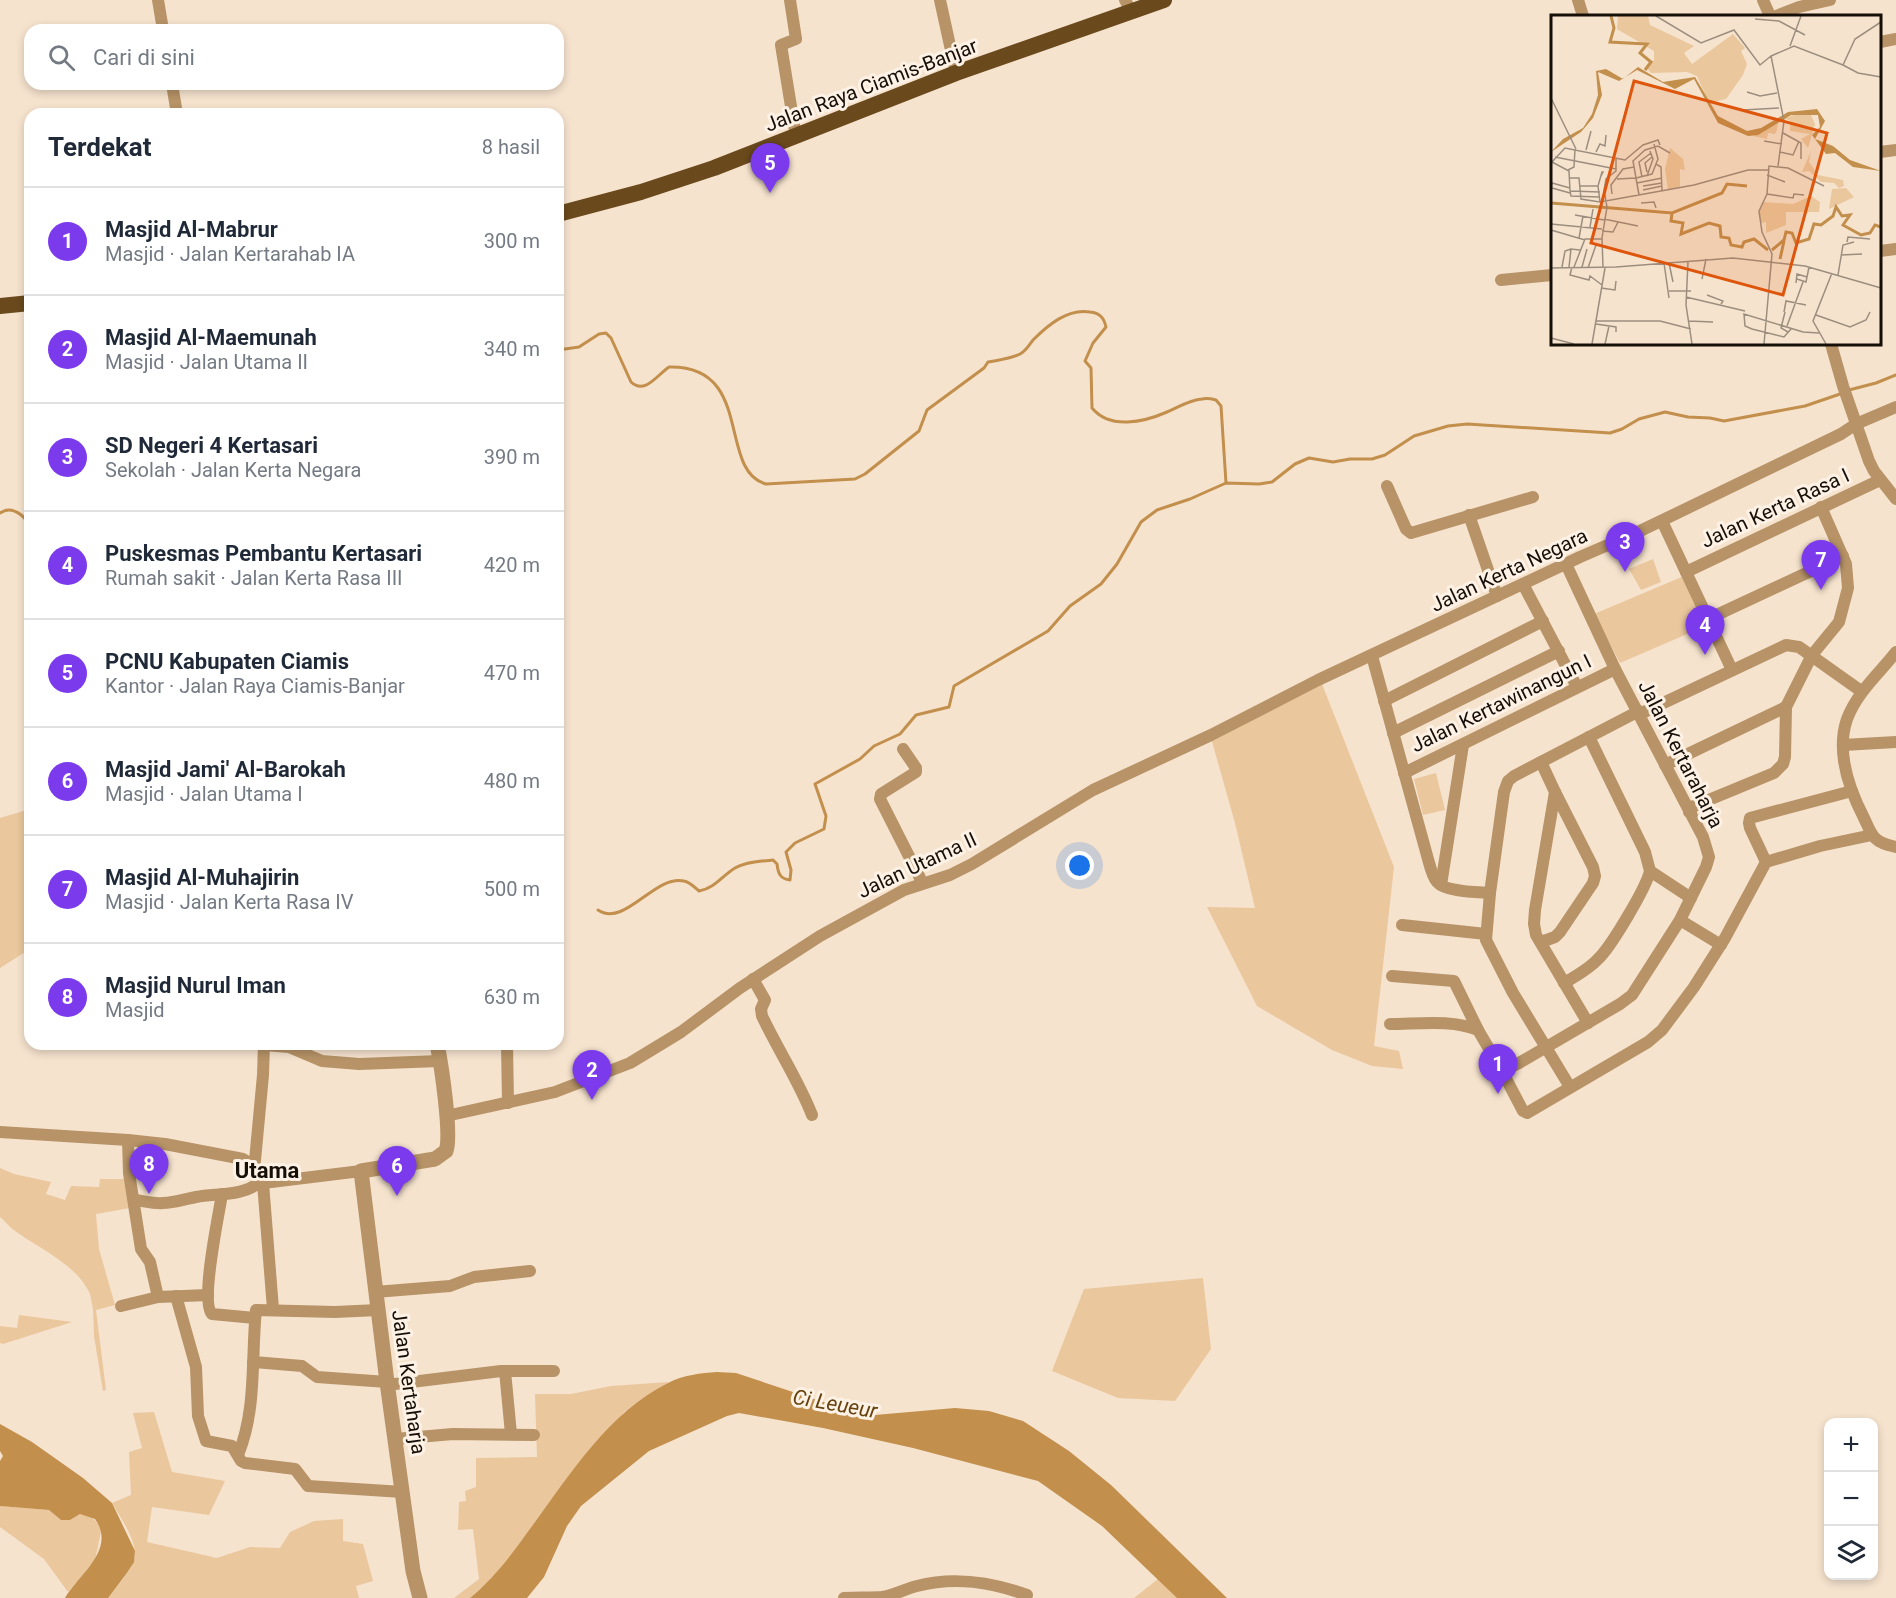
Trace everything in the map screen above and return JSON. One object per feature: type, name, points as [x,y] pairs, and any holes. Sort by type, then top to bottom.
[{"type":"highway","name":"Jalan Raya Ciamis-Banjar","points":[[564,212],[641,192],[714,168],[1128,5],[1164,0]]},
{"type":"highway","points":[[0,306],[24,304]]},
{"type":"street","points":[[158,0],[162,24]]},
{"type":"street","points":[[790,0],[796,38],[781,43],[781,45],[796,137]]},
{"type":"street","points":[[940,0],[956,73]]},
{"type":"street","points":[[1578,0],[1583,15]]},
{"type":"street","points":[[1763,0],[1770,15]]},
{"type":"street","points":[[1779,15],[1799,7],[1830,0]]},
{"type":"street","points":[[1881,42],[1896,39]]},
{"type":"street","points":[[173,90],[176,108]]},
{"type":"street","points":[[1881,152],[1896,150]]},
{"type":"street","points":[[1881,251],[1896,249]]},
{"type":"street","points":[[1501,280],[1551,275]]},
{"type":"street","points":[[1831,345],[1869,461],[1896,498]]},
{"type":"street","name":"Jalan Kerta Negara","points":[[1372,656],[1662,521],[1841,434],[1856,424],[1896,407]]},
{"type":"street","name":"Jalan Kerta Rasa I","points":[[1686,572],[1881,480]]},
{"type":"street","points":[[1387,486],[1406,529],[1411,533],[1533,496]]},
{"type":"street","points":[[1689,812],[1694,807],[1774,773],[1780,768],[1785,757],[1786,707],[1812,655],[1836,627],[1843,612],[1849,577],[1843,556],[1821,507]]},
{"type":"street","points":[[1469,515],[1497,596]]},
{"type":"street","points":[[1662,521],[1732,670]]},
{"type":"street","points":[[1708,619],[1843,556]]},
{"type":"street","name":"Jalan Kertaraharja","points":[[1502,1071],[1588,1023],[1632,995],[1680,920],[1709,857],[1703,837],[1615,669],[1566,564]]},
{"type":"street","points":[[1523,584],[1577,687]]},
{"type":"street","points":[[1384,701],[1543,621]]},
{"type":"street","points":[[1570,1087],[1497,963],[1486,934],[1506,786],[1514,776],[1589,737],[1786,645],[1799,647],[1861,691]]},
{"type":"street","points":[[1393,733],[1559,651]]},
{"type":"street","points":[[1896,652],[1861,691],[1846,723],[1844,745],[1844,759],[1852,791],[1872,835],[1882,843],[1896,846]]},
{"type":"street","points":[[1372,656],[1430,866],[1437,883],[1452,890],[1490,893]]},
{"type":"street","name":"Jalan Utama II","points":[[446,1116],[567,1088],[630,1063],[681,1032],[820,936],[872,906],[922,882],[963,869],[1093,790],[1372,656]]},
{"type":"street","name":"Jalan Kertawinangun I","points":[[1404,773],[1615,669]]},
{"type":"street","points":[[1665,765],[1786,707]]},
{"type":"street","points":[[1564,983],[1591,966],[1604,952],[1636,900],[1650,871],[1645,852],[1589,737]]},
{"type":"street","points":[[1844,745],[1896,742]]},
{"type":"street","points":[[1441,885],[1463,745]]},
{"type":"street","points":[[903,750],[916,768],[916,772],[881,794],[880,799],[922,882]]},
{"type":"street","points":[[1540,942],[1560,932],[1593,883],[1595,876],[1591,861],[1541,762]]},
{"type":"street","points":[[1766,862],[1750,828],[1750,818],[1852,791]]},
{"type":"street","points":[[1555,792],[1534,910],[1535,930],[1588,1023]]},
{"type":"street","points":[[1392,976],[1454,981],[1478,1030],[1525,1113],[1656,1036],[1694,987],[1721,945],[1766,862],[1820,846],[1872,835]]},
{"type":"street","points":[[1650,871],[1691,898]]},
{"type":"street","points":[[1680,920],[1721,945]]},
{"type":"street","points":[[1402,925],[1486,934]]},
{"type":"street","points":[[754,981],[765,998],[765,1004],[761,1009],[762,1016],[798,1083],[812,1115]]},
{"type":"street","points":[[1390,1024],[1455,1024],[1478,1030]]},
{"type":"street","points":[[264,1050],[259,1179],[273,1310]]},
{"type":"street","points":[[297,1050],[315,1059],[331,1062],[359,1064],[440,1061]]},
{"type":"street","points":[[135,1200],[163,1203],[253,1187],[259,1179],[361,1171],[440,1157],[448,1146],[438,1050]]},
{"type":"street","points":[[507,1050],[508,1103]]},
{"type":"street","points":[[0,1132],[165,1144],[243,1159],[250,1163],[259,1179]]},
{"type":"street","points":[[128,1140],[129,1173],[141,1249],[150,1263],[158,1297]]},
{"type":"street","name":"Jalan Kertaharja","points":[[361,1171],[387,1383],[413,1571],[420,1598]]},
{"type":"street","points":[[222,1194],[211,1256],[207,1295],[208,1311],[212,1314],[255,1318]]},
{"type":"street","points":[[375,1292],[450,1286],[474,1277],[530,1271]]},
{"type":"street","points":[[121,1306],[158,1297],[207,1295]]},
{"type":"street","points":[[176,1296],[195,1364],[198,1416],[207,1442],[232,1446],[243,1462],[248,1464],[295,1468],[304,1484],[310,1487],[403,1491]]},
{"type":"street","points":[[238,1455],[246,1434],[254,1362],[256,1309],[333,1312],[378,1310]]},
{"type":"street","points":[[254,1362],[302,1366],[317,1377],[387,1383],[505,1371],[554,1371]]},
{"type":"street","points":[[505,1371],[511,1434]]},
{"type":"street","points":[[395,1439],[453,1434],[534,1435]]},
{"type":"street","points":[[844,1598],[882,1597],[924,1585],[960,1580],[1008,1588],[1027,1595]]},
{"type":"shaded area","points":[[1653,559],[1661,582],[1641,590],[1629,569]]},
{"type":"shaded area","points":[[1684,576],[1708,625],[1620,663],[1594,614]]},
{"type":"shaded area","points":[[1322,684],[1394,867],[1374,1046],[1399,1051],[1403,1069],[1372,1066],[1332,1050],[1257,1006],[1207,907],[1255,908],[1235,823],[1211,738]]},
{"type":"shaded area","points":[[1436,773],[1445,810],[1423,815],[1414,779]]},
{"type":"shaded area","points":[[24,811],[24,953],[0,968],[0,818]]},
{"type":"shaded area","points":[[0,1168],[14,1174],[51,1182],[46,1194],[65,1200],[71,1186],[99,1187],[100,1179],[127,1179],[130,1208],[96,1214],[99,1249],[115,1305],[96,1310],[106,1390],[103,1391],[90,1294],[68,1266],[15,1231],[0,1217]]},
{"type":"shaded area","points":[[1203,1278],[1211,1349],[1175,1401],[1118,1398],[1052,1371],[1084,1289]]},
{"type":"shaded area","points":[[19,1315],[72,1322],[3,1344],[0,1343],[0,1326],[17,1328]]},
{"type":"shaded area","points":[[717,1372],[736,1373],[820,1401],[875,1415],[955,1408],[989,1411],[1023,1421],[1069,1451],[1111,1485],[1227,1598],[1177,1598],[1102,1526],[1038,1481],[913,1448],[823,1428],[739,1413],[727,1416],[649,1451],[581,1506],[567,1526],[544,1577],[527,1598],[470,1598],[501,1567],[573,1470],[607,1430],[626,1412],[646,1396],[674,1380]]},
{"type":"shaded area","points":[[669,1382],[624,1412],[498,1573],[470,1598],[454,1598],[479,1579],[473,1529],[458,1530],[459,1502],[466,1501],[465,1491],[476,1487],[476,1458],[537,1457],[535,1394],[571,1394],[611,1386]]},
{"type":"shaded area","points":[[154,1412],[172,1472],[225,1481],[209,1515],[152,1507],[147,1542],[217,1558],[250,1547],[280,1548],[290,1532],[314,1521],[343,1519],[343,1541],[363,1544],[373,1581],[356,1586],[359,1598],[108,1598],[128,1572],[135,1556],[129,1532],[112,1503],[131,1495],[129,1452],[142,1448],[133,1413]]},
{"type":"shaded area","points":[[0,1424],[32,1442],[83,1478],[112,1503],[135,1551],[134,1562],[108,1598],[65,1598],[99,1552],[101,1530],[95,1519],[80,1514],[70,1520],[61,1520],[49,1510],[0,1506],[0,1461],[3,1456],[0,1451]]},
{"type":"shaded area","points":[[0,1506],[49,1510],[61,1520],[70,1520],[80,1514],[91,1517],[101,1531],[95,1561],[68,1592],[44,1559],[0,1527]]},
{"type":"shaded area","points":[[1158,1579],[1177,1598],[1134,1598]]},
{"type":"waterway","points":[[564,349],[579,347],[599,334],[606,333],[611,338],[631,382],[636,385],[646,385],[669,367],[696,371],[714,383],[725,400],[742,460],[751,475],[766,484],[855,479],[865,474],[919,431],[927,410],[984,368],[988,362],[1022,353],[1045,329],[1066,315],[1082,311],[1093,313],[1101,316],[1106,327],[1093,343],[1085,361],[1091,368],[1092,408],[1099,415],[1108,419],[1128,422],[1158,416],[1193,401],[1216,400],[1221,406],[1226,483]]},
{"type":"waterway","points":[[1849,390],[1896,375]]},
{"type":"waterway","points":[[598,910],[608,914],[619,912],[662,885],[673,881],[684,881],[699,891],[714,885],[735,868],[754,862],[773,860],[777,864],[780,875],[790,880],[791,870],[786,852],[795,843],[824,829],[826,816],[815,784],[860,759],[874,746],[900,734],[916,715],[949,707],[954,686],[1048,631],[1070,606],[1101,584],[1117,564],[1141,522],[1157,510],[1226,483],[1272,482],[1295,464],[1309,458],[1333,462],[1372,459],[1385,455],[1414,436],[1448,426],[1467,424],[1610,433],[1639,419],[1665,412],[1724,421],[1805,406],[1843,393]]},
{"type":"waterway","points":[[0,513],[9,510],[17,512],[24,518]]},
{"type":"place","name":"PCNU Kabupaten Ciamis","points":[[770,193]]},
{"type":"place","name":"SD Negeri 4 Kertasari","points":[[1625,572]]},
{"type":"place","name":"Masjid Al-Muhajirin","points":[[1821,590]]},
{"type":"place","name":"Puskesmas Pembantu Kertasari","points":[[1705,655]]},
{"type":"place","name":"Masjid Al-Mabrur","points":[[1498,1094]]},
{"type":"place","name":"Masjid Al-Maemunah","points":[[592,1100]]},
{"type":"place","name":"Masjid Nurul Iman","points":[[149,1194]]},
{"type":"place","name":"Masjid Jami' Al-Barokah","points":[[397,1196]]},
{"type":"district","name":"Utama","points":[[267,1170]]},
{"type":"water label","name":"Ci Leueur","points":[[835,1404]]}]
